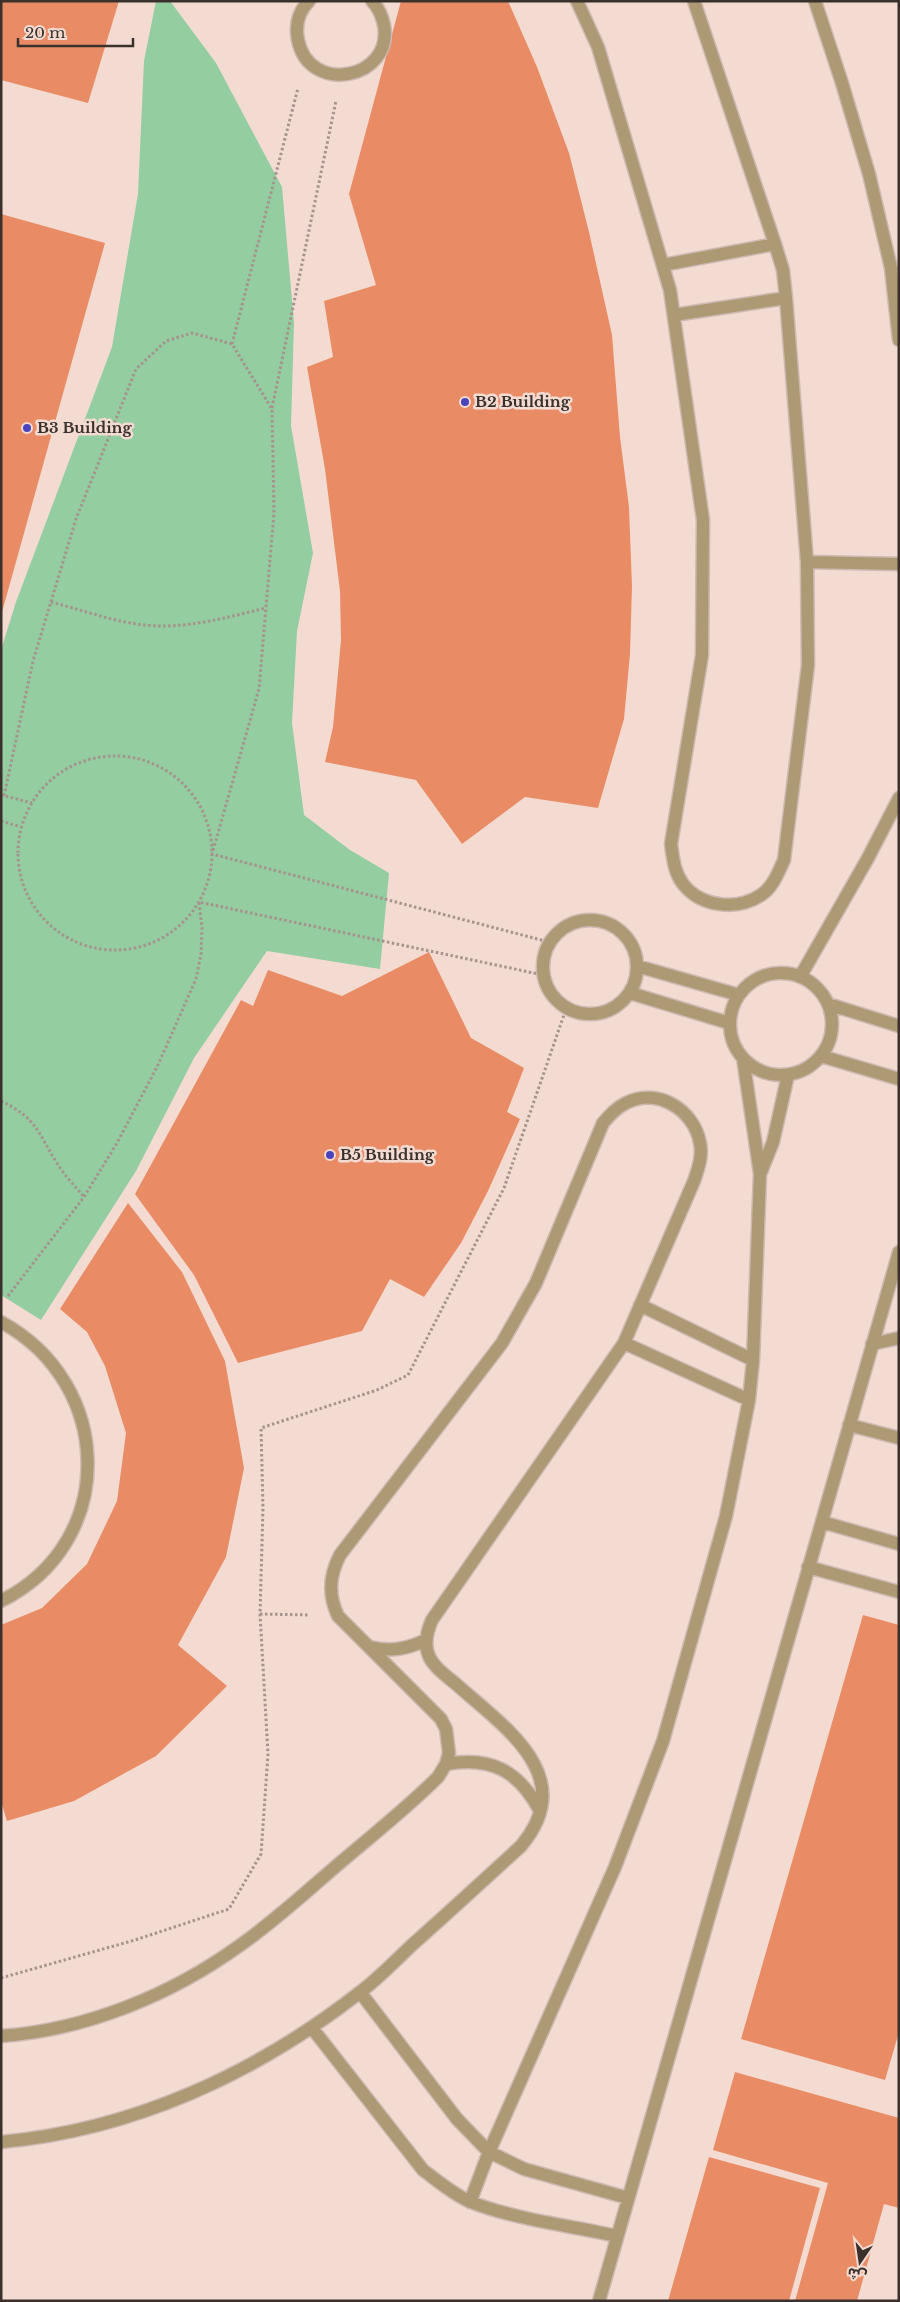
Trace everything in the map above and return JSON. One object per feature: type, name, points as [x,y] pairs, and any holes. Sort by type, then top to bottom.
[{"type":"lane","points":[[309,1],[298,19],[296,32],[299,46],[305,58],[315,68],[328,74],[341,76],[355,73],[367,67],[383,44],[385,30],[382,17],[372,1]]},
{"type":"lane","points":[[577,1],[598,46],[663,265],[674,315],[703,529],[702,655],[671,844],[673,865],[683,884],[699,898],[720,905],[742,904],[761,895],[776,879],[784,860],[808,665],[807,562],[783,270],[694,1]]},
{"type":"lane","points":[[815,1],[869,174],[891,268],[899,340]]},
{"type":"lane","points":[[663,265],[775,244]]},
{"type":"lane","points":[[674,315],[786,298]]},
{"type":"lane","points":[[807,562],[899,564]]},
{"type":"lane","points":[[800,977],[868,858],[899,798]]},
{"type":"lane","points":[[594,920],[610,925],[625,935],[634,949],[637,966],[636,980],[630,993],[618,1006],[601,1013],[583,1014],[566,1009],[551,995],[543,975],[543,958],[549,942],[561,929],[577,922],[594,920]]},
{"type":"lane","points":[[637,966],[739,994]]},
{"type":"lane","points":[[783,973],[800,977],[816,988],[828,1004],[832,1031],[828,1044],[821,1056],[801,1071],[788,1075],[771,1074],[756,1069],[743,1058],[732,1042],[730,1023],[732,1008],[739,994],[751,982],[783,973]]},
{"type":"lane","points":[[630,993],[730,1023]]},
{"type":"lane","points":[[828,1004],[899,1026]]},
{"type":"lane","points":[[821,1056],[899,1079]]},
{"type":"lane","points":[[470,2202],[490,2152],[615,1867],[663,1741],[726,1516],[749,1400],[753,1360],[760,1174],[743,1058]]},
{"type":"lane","points":[[760,1174],[773,1142],[788,1075]]},
{"type":"lane","points":[[1,2036],[72,2024],[131,2005],[188,1979],[240,1946],[288,1908],[438,1776],[446,1764],[449,1753],[449,1741],[441,1719],[338,1616],[332,1604],[331,1579],[340,1555],[502,1343],[536,1283],[603,1123],[613,1110],[627,1102],[644,1098],[659,1099],[675,1105],[687,1116],[696,1129],[701,1145],[700,1161],[694,1181],[624,1343],[432,1620],[426,1640],[427,1650],[436,1667],[520,1742],[532,1756],[539,1774],[542,1792],[540,1811],[530,1836],[360,1992],[312,2028],[258,2061],[202,2089],[143,2112],[83,2129],[1,2142]]},
{"type":"lane","points":[[599,2301],[899,1252]]},
{"type":"lane","points":[[640,1305],[753,1360]]},
{"type":"lane","points":[[1,1322],[19,1331],[43,1351],[62,1375],[77,1402],[85,1432],[88,1463],[85,1493],[76,1522],[61,1550],[41,1573],[17,1593],[1,1601]]},
{"type":"lane","points":[[872,1344],[899,1338]]},
{"type":"lane","points":[[624,1343],[749,1400]]},
{"type":"lane","points":[[849,1425],[899,1438]]},
{"type":"lane","points":[[822,1522],[899,1544]]},
{"type":"lane","points":[[808,1567],[899,1592]]},
{"type":"lane","points":[[370,1647],[393,1650],[410,1647],[426,1640]]},
{"type":"lane","points":[[446,1764],[465,1761],[484,1762],[502,1769],[518,1780],[531,1794],[540,1811]]},
{"type":"lane","points":[[360,1992],[457,2119],[490,2152],[524,2168],[628,2198]]},
{"type":"lane","points":[[312,2028],[424,2170],[442,2185],[470,2202],[511,2213],[618,2236]]},
{"type":"path","points":[[232,344],[305,58]]},
{"type":"path","points":[[212,854],[210,829],[200,806],[185,785],[164,769],[141,760],[116,756],[91,759],[68,768],[47,783],[32,803],[18,841],[21,877],[31,900],[46,920],[74,939],[89,946],[114,950],[140,946],[164,937],[184,922],[199,902],[209,879],[212,854],[259,689],[274,513],[272,409],[341,76]]},
{"type":"path","points":[[32,803],[3,795],[34,661],[76,518],[136,369],[166,341],[192,333],[232,344],[272,409]]},
{"type":"path","points":[[51,602],[137,624],[161,626],[188,625],[266,608]]},
{"type":"path","points":[[1,821],[22,827]]},
{"type":"path","points":[[212,854],[549,942]]},
{"type":"path","points":[[199,902],[543,975]]},
{"type":"path","points":[[7,1297],[84,1197],[117,1143],[158,1065],[196,979],[201,954],[202,928],[199,902]]},
{"type":"path","points":[[1,1101],[16,1108],[31,1121],[45,1139],[57,1164],[84,1197]]},
{"type":"path","points":[[260,1614],[338,1616]]},
{"type":"green space","points":[[156,1],[170,1],[216,63],[282,187],[294,323],[291,426],[313,553],[297,631],[292,723],[304,815],[350,850],[389,873],[380,969],[267,951],[194,1058],[136,1171],[41,1320],[1,1295],[1,650],[16,602],[112,347],[138,194],[144,61]]},
{"type":"building","points":[[1,1],[119,1],[88,103],[1,80]]},
{"type":"building","name":"B2 Building","points":[[401,1],[508,1],[537,67],[569,153],[589,232],[612,335],[620,437],[629,507],[632,586],[630,654],[624,719],[598,808],[525,797],[462,844],[416,780],[325,762],[333,727],[341,640],[340,591],[325,469],[307,367],[333,357],[324,301],[376,285],[349,194]]},
{"type":"building","name":"B3 Building","points":[[1,214],[105,243],[2,612],[1,612]]},
{"type":"building","name":"B5 Building","points":[[429,952],[471,1038],[524,1068],[507,1112],[520,1119],[488,1191],[461,1243],[424,1297],[390,1279],[362,1331],[238,1363],[194,1275],[135,1194],[241,1000],[253,1006],[268,970],[342,996]]},
{"type":"building","points":[[128,1203],[182,1272],[225,1361],[244,1468],[226,1557],[178,1645],[227,1686],[156,1756],[74,1801],[7,1821],[1,1801],[1,1625],[42,1608],[87,1564],[117,1501],[126,1433],[105,1366],[87,1332],[60,1309]]},
{"type":"building","points":[[863,1615],[899,1625],[899,2032],[885,2080],[741,2039]]},
{"type":"building","points":[[735,2072],[899,2118],[899,2208],[884,2204],[857,2301],[795,2301],[828,2183],[713,2150]]},
{"type":"building","points":[[709,2157],[820,2188],[789,2301],[668,2301]]},
{"type":"place","name":"B2 Building","points":[[465,402]]},
{"type":"place","name":"B3 Building","points":[[27,428]]},
{"type":"place","name":"B5 Building","points":[[330,1155]]}]
